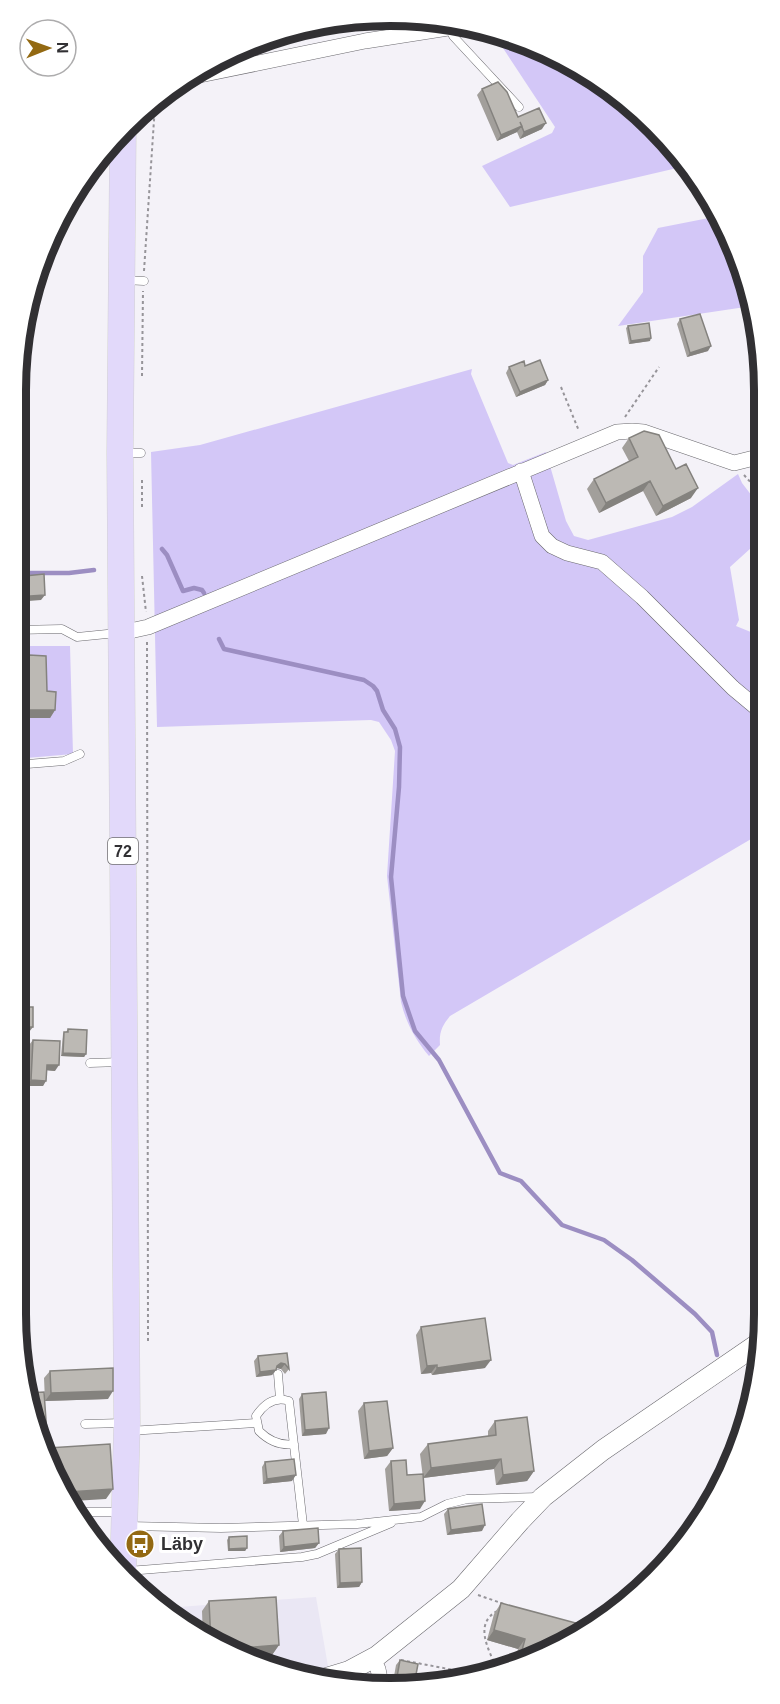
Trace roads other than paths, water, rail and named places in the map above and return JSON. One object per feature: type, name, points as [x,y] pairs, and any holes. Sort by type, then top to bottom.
[{"type":"main road","name":"72","points":[[124,141],[132,280],[130,453],[121,633],[127,1427],[125,1519],[130,1569]]},
{"type":"street","points":[[210,73],[365,41],[437,29]]},
{"type":"street","points":[[121,633],[148,627],[613,434],[644,432],[734,463],[754,458]]},
{"type":"street","points":[[521,471],[542,536],[552,546],[567,553],[602,562],[642,597],[733,688],[754,706]]},
{"type":"street","points":[[338,1674],[375,1657],[461,1589],[543,1497],[603,1450],[753,1347]]},
{"type":"street","points":[[375,1657],[380,1678]]},
{"type":"lane","points":[[451,31],[519,107]]},
{"type":"lane","points":[[26,630],[62,629],[77,637],[121,633]]},
{"type":"lane","points":[[26,764],[64,761],[80,754]]},
{"type":"lane","points":[[90,1063],[125,1062]]},
{"type":"lane","points":[[278,1374],[280,1399]]},
{"type":"lane","points":[[294,1444],[281,1444],[268,1439],[260,1431],[256,1423],[256,1416],[266,1404],[280,1399],[289,1401],[294,1444],[303,1526]]},
{"type":"lane","points":[[85,1424],[127,1427],[256,1423]]},
{"type":"lane","points":[[84,1513],[221,1528],[303,1526],[357,1524],[421,1517],[447,1504],[467,1499],[543,1497]]},
{"type":"lane","points":[[132,1572],[302,1557],[317,1554],[400,1519]]},
{"type":"waterway","points":[[162,549],[183,591],[194,588],[204,593]]},
{"type":"waterway","points":[[26,573],[69,573],[94,570]]},
{"type":"waterway","points":[[219,639],[224,649],[364,680],[377,691],[383,710],[395,729],[400,747],[391,877],[403,996],[415,1031],[439,1060],[500,1173],[521,1181],[562,1225],[604,1240],[632,1260],[695,1314],[712,1332],[717,1355]]},
{"type":"place","name":"Läby","points":[[140,1544]]}]
